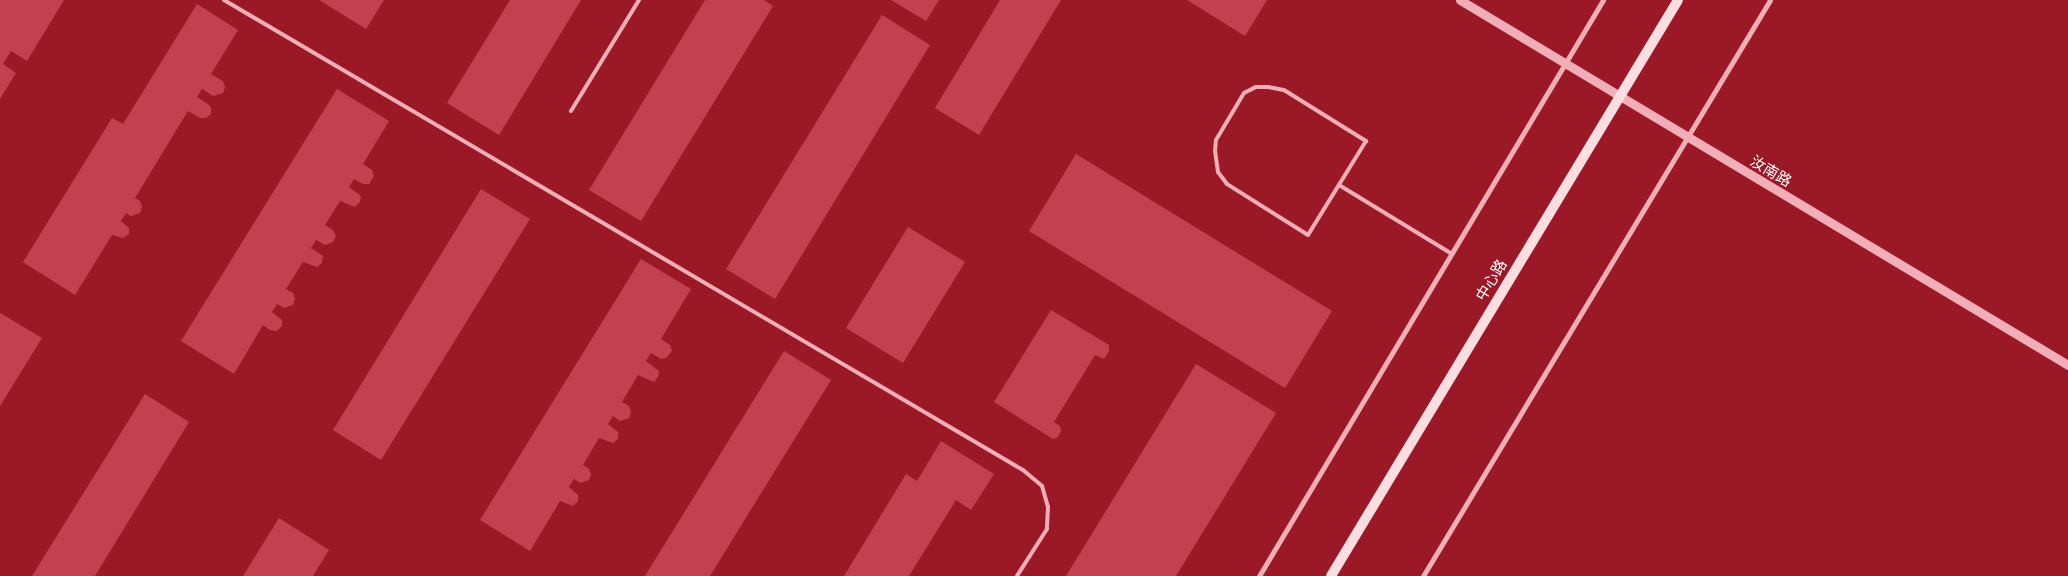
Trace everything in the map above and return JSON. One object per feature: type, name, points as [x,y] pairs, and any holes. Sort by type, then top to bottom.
[{"type":"main road","name":"中心路","points":[[1331,576],[1678,0]]},
{"type":"street","name":"汝南路","points":[[1460,0],[2068,365]]},
{"type":"street","points":[[1259,576],[1603,0]]},
{"type":"street","points":[[1423,576],[1770,0]]},
{"type":"lane","points":[[224,0],[1023,470],[1042,486],[1048,507],[1047,528],[1018,576]]},
{"type":"lane","points":[[571,111],[639,0]]},
{"type":"lane","points":[[1268,86],[1284,90],[1366,141],[1339,184],[1308,234],[1227,184],[1218,172],[1215,150],[1216,140],[1244,93],[1268,86]]},
{"type":"lane","points":[[1339,184],[1452,254]]},
{"type":"building","points":[[0,0],[64,0],[27,61],[11,51],[3,64],[16,73],[0,99]]},
{"type":"building","points":[[319,0],[384,0],[366,29]]},
{"type":"building","points":[[510,0],[581,0],[499,135],[447,103]]},
{"type":"building","points":[[705,0],[764,0],[773,6],[641,221],[589,190]]},
{"type":"building","points":[[891,0],[939,0],[926,21]]},
{"type":"building","points":[[1000,0],[1061,0],[979,135],[935,108]]},
{"type":"building","points":[[1187,0],[1267,0],[1245,36]]},
{"type":"building","points":[[197,4],[238,30],[211,74],[223,81],[225,87],[223,93],[213,96],[202,89],[197,97],[211,107],[211,114],[206,118],[200,118],[188,111],[135,198],[140,201],[142,207],[140,213],[131,216],[126,213],[121,221],[129,228],[129,234],[123,238],[112,235],[75,295],[23,262],[112,118],[123,124]]},
{"type":"building","points":[[882,15],[930,45],[775,299],[726,269]]},
{"type":"building","points":[[337,89],[389,121],[363,164],[372,170],[374,176],[369,184],[363,184],[354,179],[349,187],[361,196],[360,202],[355,207],[340,201],[325,225],[333,230],[336,236],[333,242],[325,245],[316,240],[311,248],[323,256],[322,263],[317,267],[303,262],[286,289],[293,293],[295,299],[293,305],[284,308],[277,304],[272,312],[282,320],[282,326],[277,331],[270,330],[263,325],[234,374],[181,341]]},
{"type":"building","points":[[1076,154],[1332,311],[1285,388],[1029,231]]},
{"type":"building","points":[[481,189],[530,219],[381,460],[333,430]]},
{"type":"building","points":[[908,227],[965,262],[903,363],[846,328]]},
{"type":"building","points":[[641,259],[691,289],[661,339],[670,345],[672,351],[666,358],[661,359],[651,353],[646,361],[659,371],[658,377],[654,382],[638,375],[622,402],[629,406],[631,412],[629,418],[620,421],[613,416],[608,424],[618,432],[618,439],[613,443],[599,438],[583,465],[589,469],[591,475],[589,480],[580,483],[574,479],[569,487],[578,495],[578,501],[573,506],[560,501],[530,551],[480,520]]},
{"type":"building","points":[[1051,310],[1109,345],[1109,351],[1104,359],[1095,355],[1054,422],[1060,426],[1061,431],[1058,437],[1053,439],[994,402]]},
{"type":"building","points":[[0,313],[42,338],[0,406]]},
{"type":"building","points":[[784,351],[831,380],[710,576],[645,576]]},
{"type":"building","points":[[1196,364],[1276,413],[1176,576],[1066,576]]},
{"type":"building","points":[[145,394],[189,422],[95,576],[32,576]]},
{"type":"building","points":[[941,441],[994,474],[971,510],[956,500],[909,576],[844,576],[906,474],[917,481]]},
{"type":"building","points":[[279,518],[329,550],[313,576],[243,576]]}]
